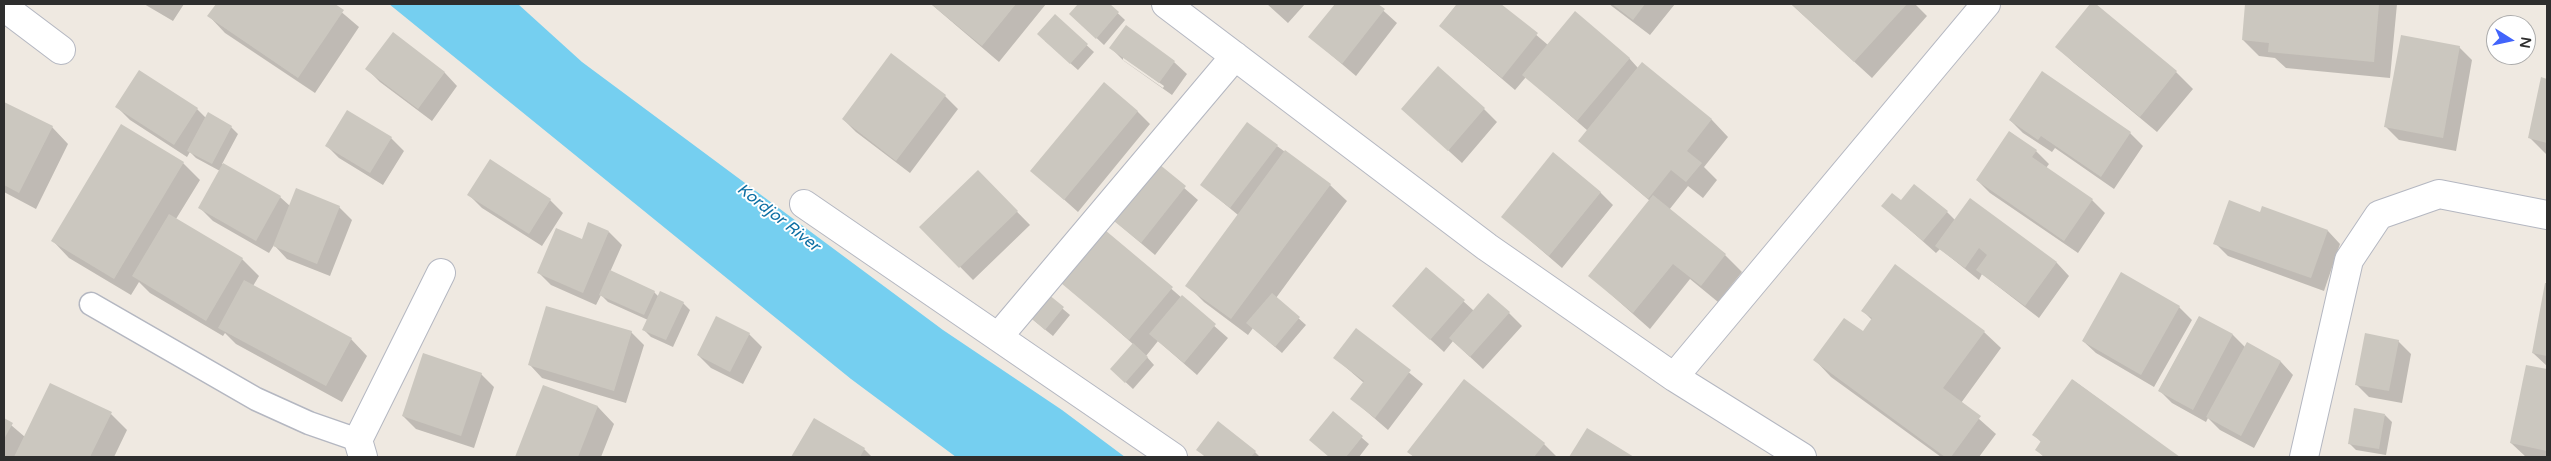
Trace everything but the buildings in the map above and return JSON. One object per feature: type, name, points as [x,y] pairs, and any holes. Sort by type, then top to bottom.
[{"type":"street","points":[[1166,4],[1487,246],[1674,377],[1802,457]]},
{"type":"street","points":[[1674,377],[1986,4]]},
{"type":"street","points":[[4,7],[61,50]]},
{"type":"street","points":[[998,337],[1235,56]]},
{"type":"street","points":[[2304,457],[2349,260],[2379,215],[2439,194],[2547,215]]},
{"type":"street","points":[[804,204],[1173,457]]},
{"type":"street","points":[[360,449],[440,273]]},
{"type":"lane","points":[[91,304],[256,399],[360,449]]},
{"type":"water","name":"Kordjor River","points":[[389,4],[518,4],[582,62],[943,330],[1062,410],[1125,457],[956,457],[851,379]]}]
